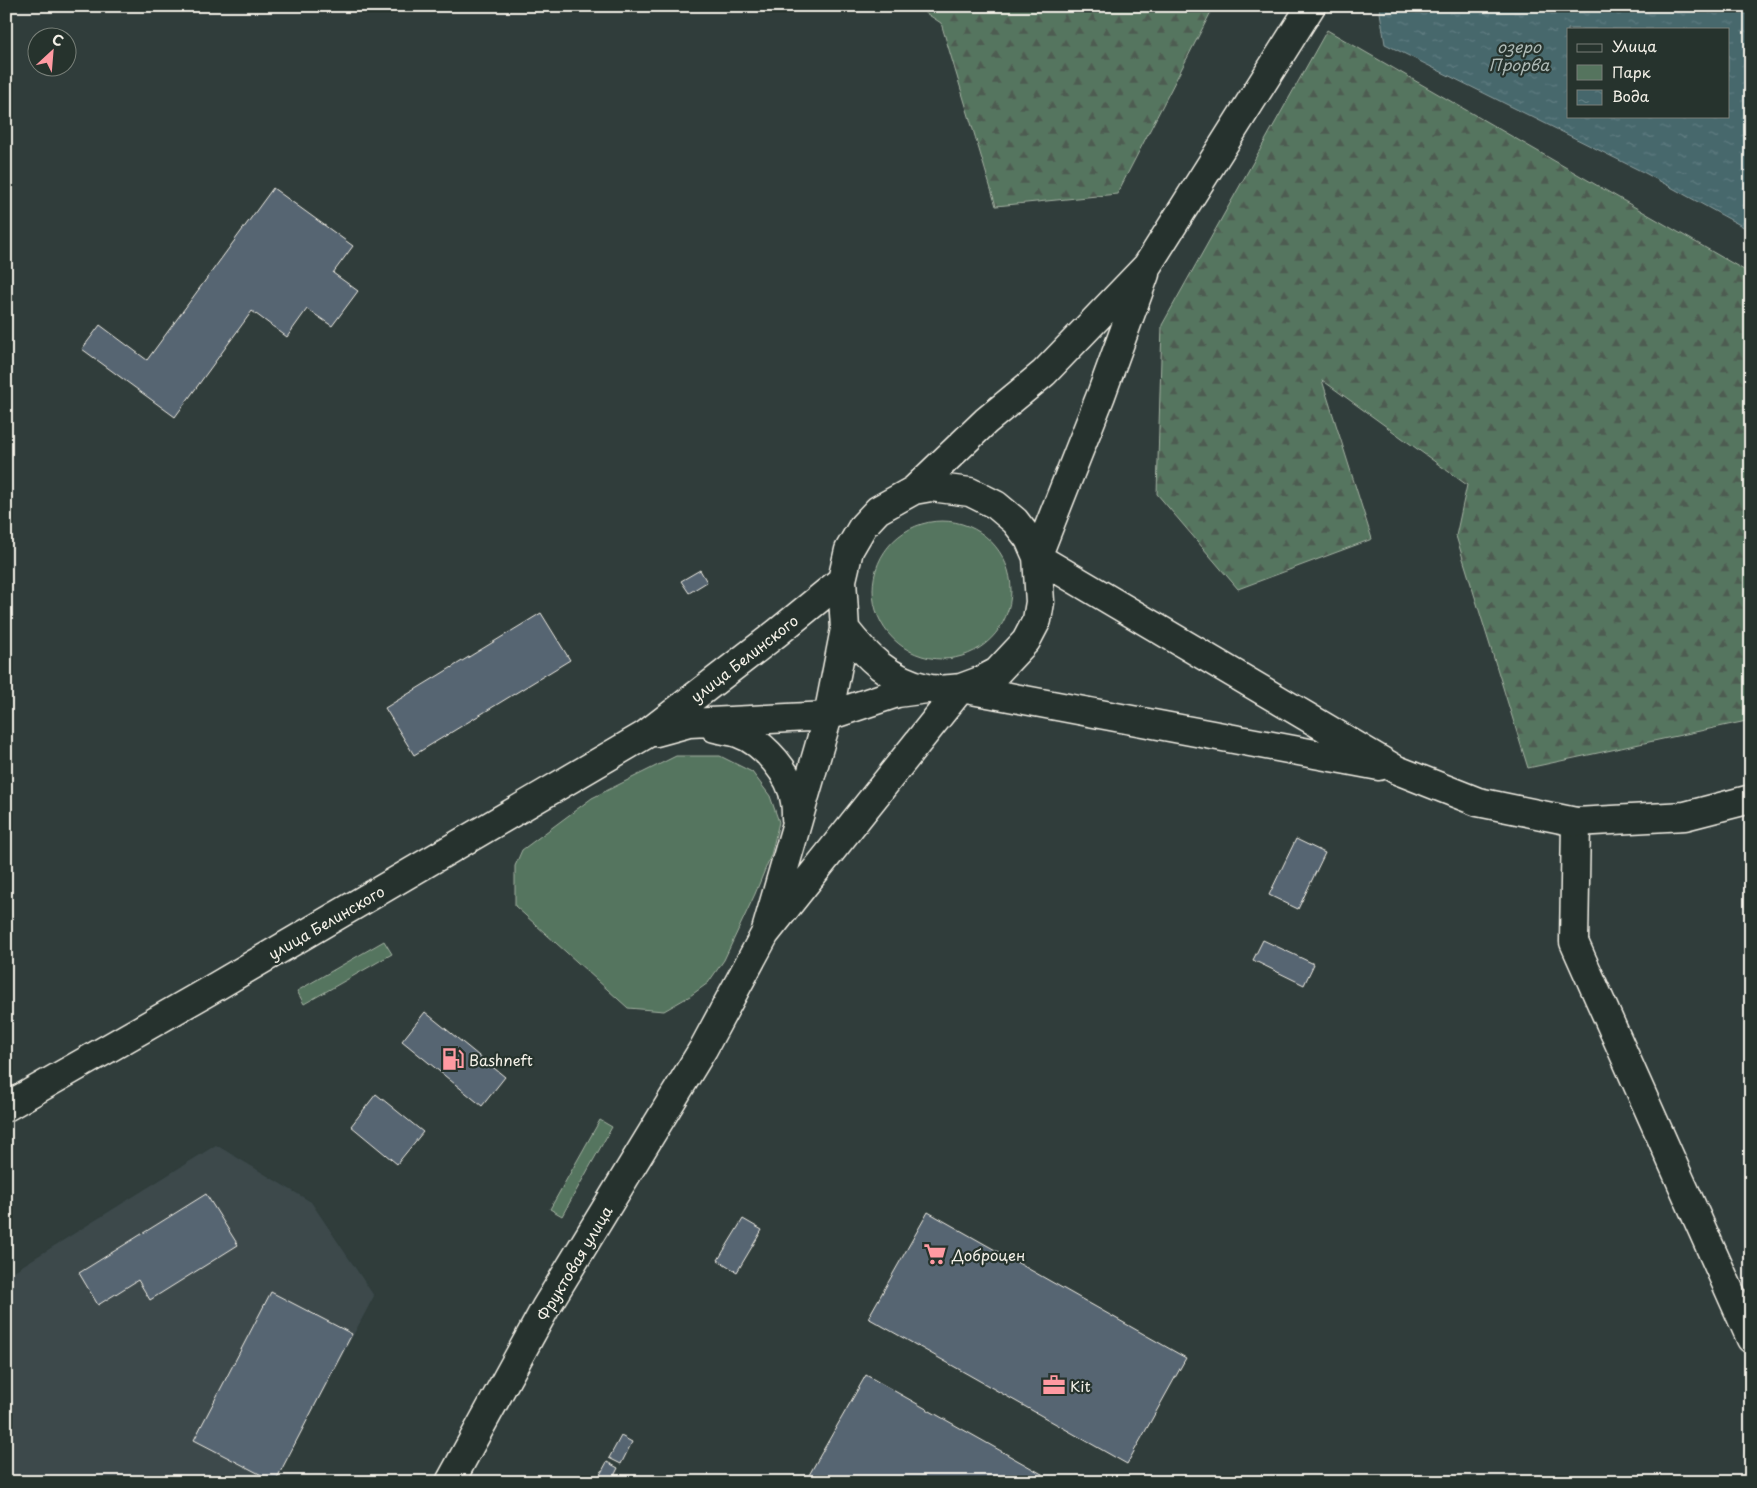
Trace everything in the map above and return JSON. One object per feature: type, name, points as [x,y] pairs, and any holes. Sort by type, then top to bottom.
[{"type":"main road","points":[[765,934],[828,716],[845,629],[842,580],[849,550],[863,526],[878,510],[914,490],[986,421],[1044,373],[1147,266],[1307,13]]},
{"type":"main road","points":[[1037,557],[1102,395],[1147,266]]},
{"type":"main road","points":[[765,934],[961,688],[997,672],[1026,641],[1037,620],[1040,602],[1037,557],[1029,539],[1015,521],[996,505],[970,492],[931,486],[914,490]]},
{"type":"main road","points":[[1037,557],[1397,770],[1478,802],[1576,822],[1684,816],[1751,799]]},
{"type":"main road","name":"улица Белинского","points":[[6,1107],[214,988],[645,735],[842,580]]},
{"type":"main road","points":[[845,629],[858,646],[876,664],[897,677],[926,689]]},
{"type":"main road","points":[[961,688],[1397,770]]},
{"type":"main road","name":"улица Белинского","points":[[645,735],[689,723],[828,716],[897,693],[926,689],[961,688]]},
{"type":"main road","points":[[689,723],[739,733],[760,746],[779,766],[789,783],[795,801],[796,824]]},
{"type":"main road","points":[[1576,822],[1574,942],[1751,1339]]},
{"type":"main road","name":"Фруктовая улица","points":[[450,1482],[546,1307],[704,1049],[765,934]]},
{"type":"shaded area","points":[[216,1145],[311,1202],[374,1296],[275,1482],[6,1482],[6,1276]]},
{"type":"green space","points":[[915,6],[1214,6],[1117,194],[996,206],[941,23]]},
{"type":"green space","points":[[1327,30],[1751,274],[1751,720],[1528,768],[1456,536],[1467,485],[1322,380],[1372,539],[1238,589],[1157,494],[1162,325]]},
{"type":"green space","points":[[942,521],[968,527],[991,541],[1005,564],[1011,590],[1005,616],[991,639],[968,653],[942,659],[916,653],[893,639],[879,616],[873,590],[879,564],[893,541],[916,527]]},
{"type":"green space","points":[[676,756],[720,756],[752,772],[770,796],[779,822],[771,855],[755,894],[724,960],[708,983],[664,1011],[628,1008],[515,906],[515,866],[522,850],[592,798]]},
{"type":"green space","points":[[384,941],[392,954],[304,1004],[297,991]]},
{"type":"green space","points":[[600,1120],[612,1127],[562,1216],[550,1209]]},
{"type":"water","name":"озеро Прорва","points":[[1379,6],[1751,6],[1751,231],[1645,173],[1385,44]]},
{"type":"building","points":[[273,188],[353,246],[333,273],[358,291],[332,326],[307,309],[287,337],[252,311],[175,417],[82,349],[100,325],[147,360]]},
{"type":"building","points":[[700,570],[707,582],[689,593],[681,581]]},
{"type":"building","points":[[541,613],[570,660],[414,755],[385,708]]},
{"type":"building","points":[[1296,839],[1325,853],[1298,909],[1269,895]]},
{"type":"building","points":[[1263,940],[1314,964],[1304,985],[1253,960]]},
{"type":"building","name":"Bashneft","points":[[425,1012],[505,1077],[482,1106],[402,1041]]},
{"type":"building","points":[[376,1094],[423,1132],[397,1164],[351,1126]]},
{"type":"building","points":[[206,1194],[238,1245],[150,1300],[138,1280],[98,1305],[79,1273]]},
{"type":"building","points":[[928,1212],[1186,1358],[1127,1464],[868,1318]]},
{"type":"building","points":[[743,1219],[762,1230],[737,1272],[718,1260]]},
{"type":"building","points":[[271,1292],[352,1334],[275,1482],[194,1440]]},
{"type":"building","points":[[866,1375],[1056,1482],[805,1482]]},
{"type":"building","points":[[621,1436],[632,1442],[621,1464],[609,1458]]},
{"type":"building","points":[[607,1462],[618,1468],[611,1482],[596,1482]]},
{"type":"place","name":"Bashneft","points":[[453,1059]]},
{"type":"place","name":"Доброцен","points":[[935,1254]]},
{"type":"place","name":"Kit","points":[[1054,1385]]}]
